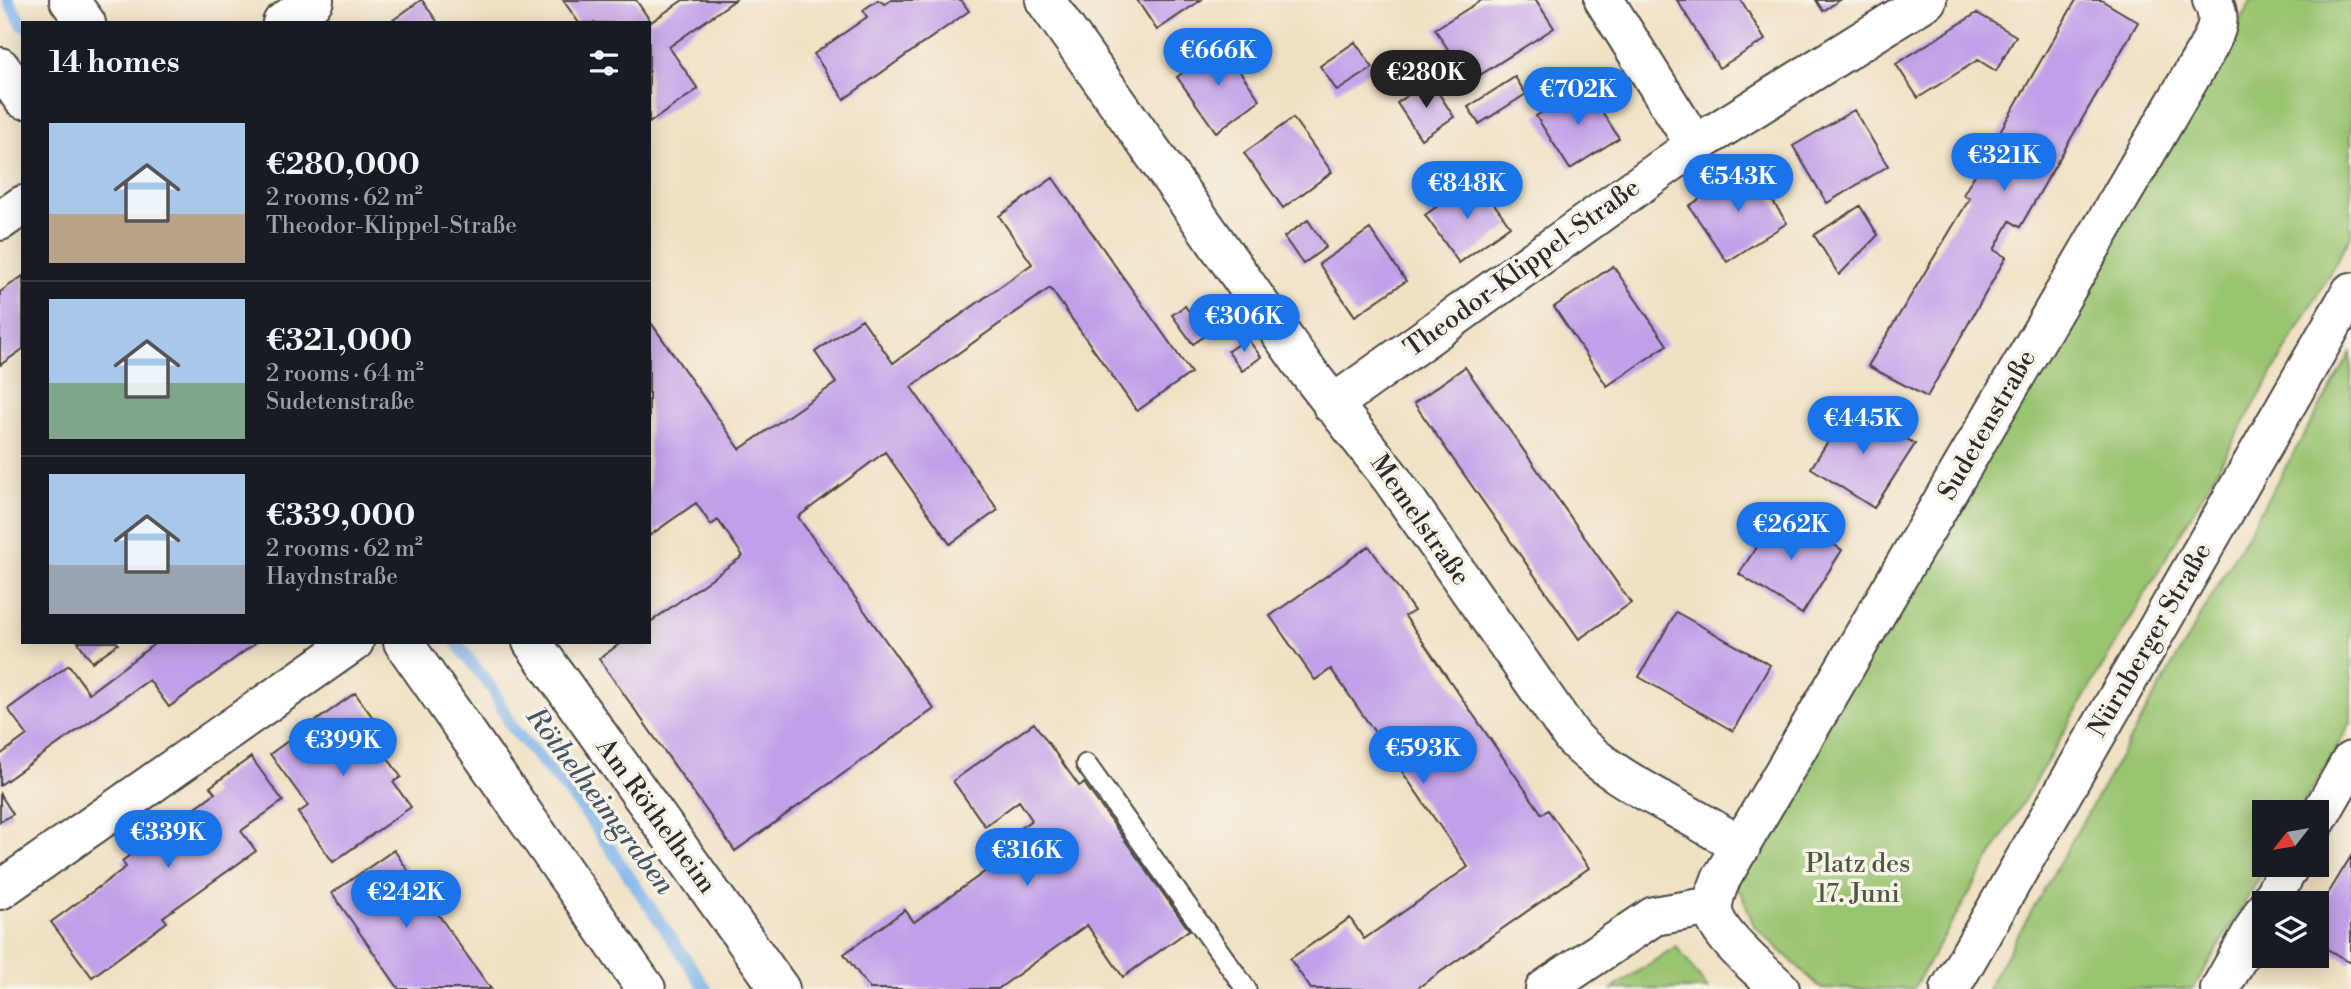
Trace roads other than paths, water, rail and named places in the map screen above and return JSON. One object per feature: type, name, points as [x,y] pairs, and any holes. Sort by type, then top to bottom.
[{"type":"street","points":[[69,0],[85,21]]},
{"type":"street","points":[[285,21],[314,0]]},
{"type":"street","name":"Memelstraße","points":[[1045,0],[1332,405],[1391,478],[1573,738],[1592,758],[1705,823],[1741,847]]},
{"type":"street","points":[[1604,0],[1695,145]]},
{"type":"street","name":"Theodor-Klippel-Straße","points":[[1332,405],[1695,145],[1927,0]]},
{"type":"street","name":"Sudetenstraße","points":[[1741,847],[2207,49],[2218,26],[2218,10],[2212,0]]},
{"type":"street","points":[[0,67],[21,96]]},
{"type":"street","points":[[0,221],[21,206]]},
{"type":"street","name":"Nürnberger Straße","points":[[1950,989],[2351,292]]},
{"type":"street","points":[[0,890],[352,644]]},
{"type":"street","points":[[404,644],[646,989]]},
{"type":"street","name":"Am Röthelheim","points":[[533,644],[780,989]]},
{"type":"street","points":[[2329,800],[2351,761]]},
{"type":"street","points":[[1741,847],[1721,879],[1713,906],[1715,917],[1726,934],[1780,989]]},
{"type":"street","points":[[1545,989],[1654,915],[1713,906]]},
{"type":"street","points":[[2220,989],[2252,932]]},
{"type":"lane","points":[[1086,764],[1247,989]]},
{"type":"waterway","name":"Röthelheimgraben","points":[[8,0],[21,23]]},
{"type":"waterway","name":"Röthelheimgraben","points":[[458,644],[493,690],[511,726],[583,809],[706,989]]},
{"type":"park label","name":"Platz des 17. Juni","points":[[1858,879]]}]
